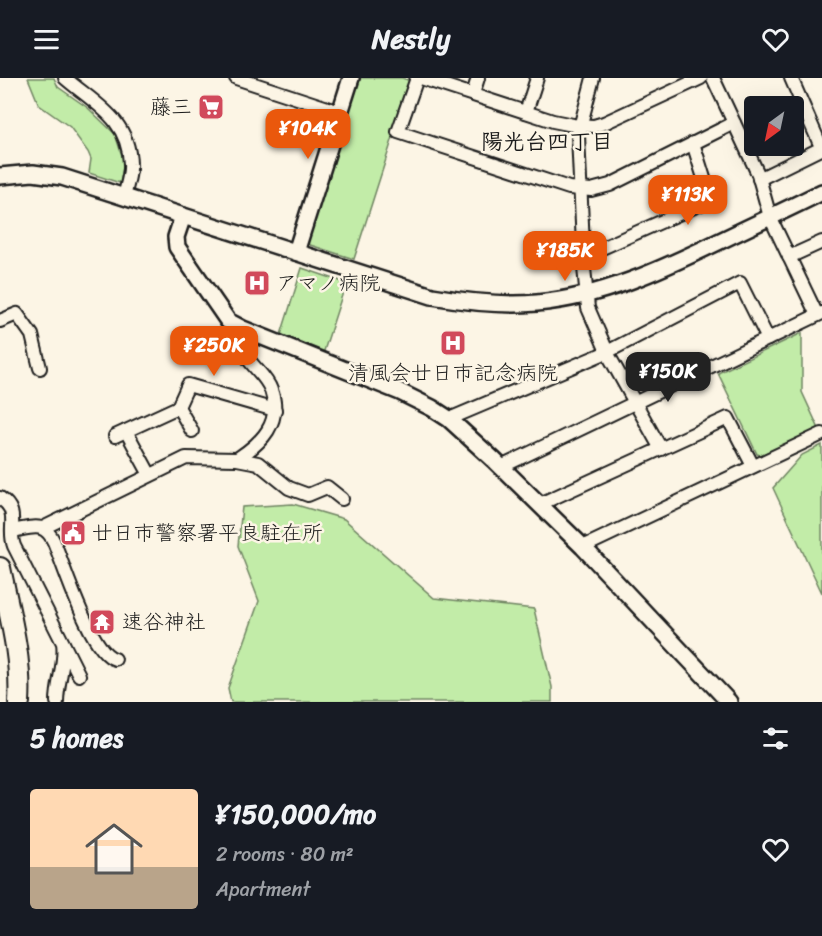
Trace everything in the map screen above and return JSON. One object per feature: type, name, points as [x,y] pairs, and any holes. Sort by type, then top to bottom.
[{"type":"highway","points":[[0,568],[17,651],[20,680],[19,702]]},
{"type":"highway","points":[[0,626],[7,666],[7,702]]},
{"type":"street","points":[[65,78],[113,117],[120,126],[127,146],[130,165],[124,197]]},
{"type":"street","points":[[236,78],[340,112]]},
{"type":"street","points":[[296,252],[351,78]]},
{"type":"street","points":[[701,78],[655,101],[594,126],[553,121],[419,78],[398,132],[569,188],[591,190],[610,184],[734,123]]},
{"type":"street","points":[[472,94],[478,78]]},
{"type":"street","points":[[526,112],[537,78]]},
{"type":"street","points":[[593,78],[578,135],[588,308],[607,352],[661,449]]},
{"type":"street","points":[[501,467],[819,314],[770,217],[759,179],[713,78]]},
{"type":"street","points":[[759,179],[822,149],[791,78]]},
{"type":"street","points":[[584,256],[701,204],[708,191],[693,143]]},
{"type":"street","points":[[0,176],[48,175],[76,181],[432,296],[495,304],[537,303],[587,295],[638,279],[822,192]]},
{"type":"street","points":[[183,216],[176,237],[177,247],[228,321],[400,392],[449,419],[583,547],[729,702]]},
{"type":"street","points":[[789,257],[822,242]]},
{"type":"street","points":[[449,419],[607,352],[740,283],[768,339]]},
{"type":"street","points":[[0,321],[17,314],[32,335],[40,368]]},
{"type":"street","points":[[235,325],[240,345],[271,390],[275,410],[269,429],[258,444],[237,459]]},
{"type":"street","points":[[150,475],[120,433],[178,406],[188,385],[275,410]]},
{"type":"street","points":[[178,406],[192,431]]},
{"type":"street","points":[[540,504],[728,418],[753,466]]},
{"type":"street","points":[[583,547],[822,434]]},
{"type":"street","points":[[44,528],[186,458],[237,459],[258,463],[298,492],[308,495],[327,488],[342,499]]},
{"type":"street","points":[[0,498],[8,504],[12,513],[14,546],[79,675]]},
{"type":"street","points":[[12,531],[38,526],[44,528],[52,537],[90,632],[108,658],[115,659]]},
{"type":"street","points":[[57,702],[57,686],[64,653],[63,644]]},
{"type":"green space","points":[[28,78],[54,78],[58,87],[88,108],[115,134],[124,162],[120,183],[89,173],[91,159],[88,152],[70,127],[39,105]]},
{"type":"green space","points":[[360,78],[402,78],[411,81],[354,259],[307,244]]},
{"type":"green space","points":[[302,268],[346,283],[323,354],[280,338]]},
{"type":"green space","points":[[802,333],[802,392],[819,429],[764,456],[757,454],[718,373]]},
{"type":"green space","points":[[822,445],[822,593],[773,488],[802,455]]},
{"type":"green space","points":[[293,504],[344,519],[434,598],[534,609],[552,687],[552,702],[231,702],[228,688],[259,601],[238,546],[242,507]]},
{"type":"place","name":"藤三","points":[[211,107]]},
{"type":"place","name":"アマノ病院","points":[[257,283]]},
{"type":"place","name":"清風会廿日市記念病院","points":[[453,343]]},
{"type":"place","name":"廿日市警察署平良駐在所","points":[[73,533]]},
{"type":"place","name":"速谷神社","points":[[102,622]]},
{"type":"district","name":"陽光台四丁目","points":[[547,141]]}]
